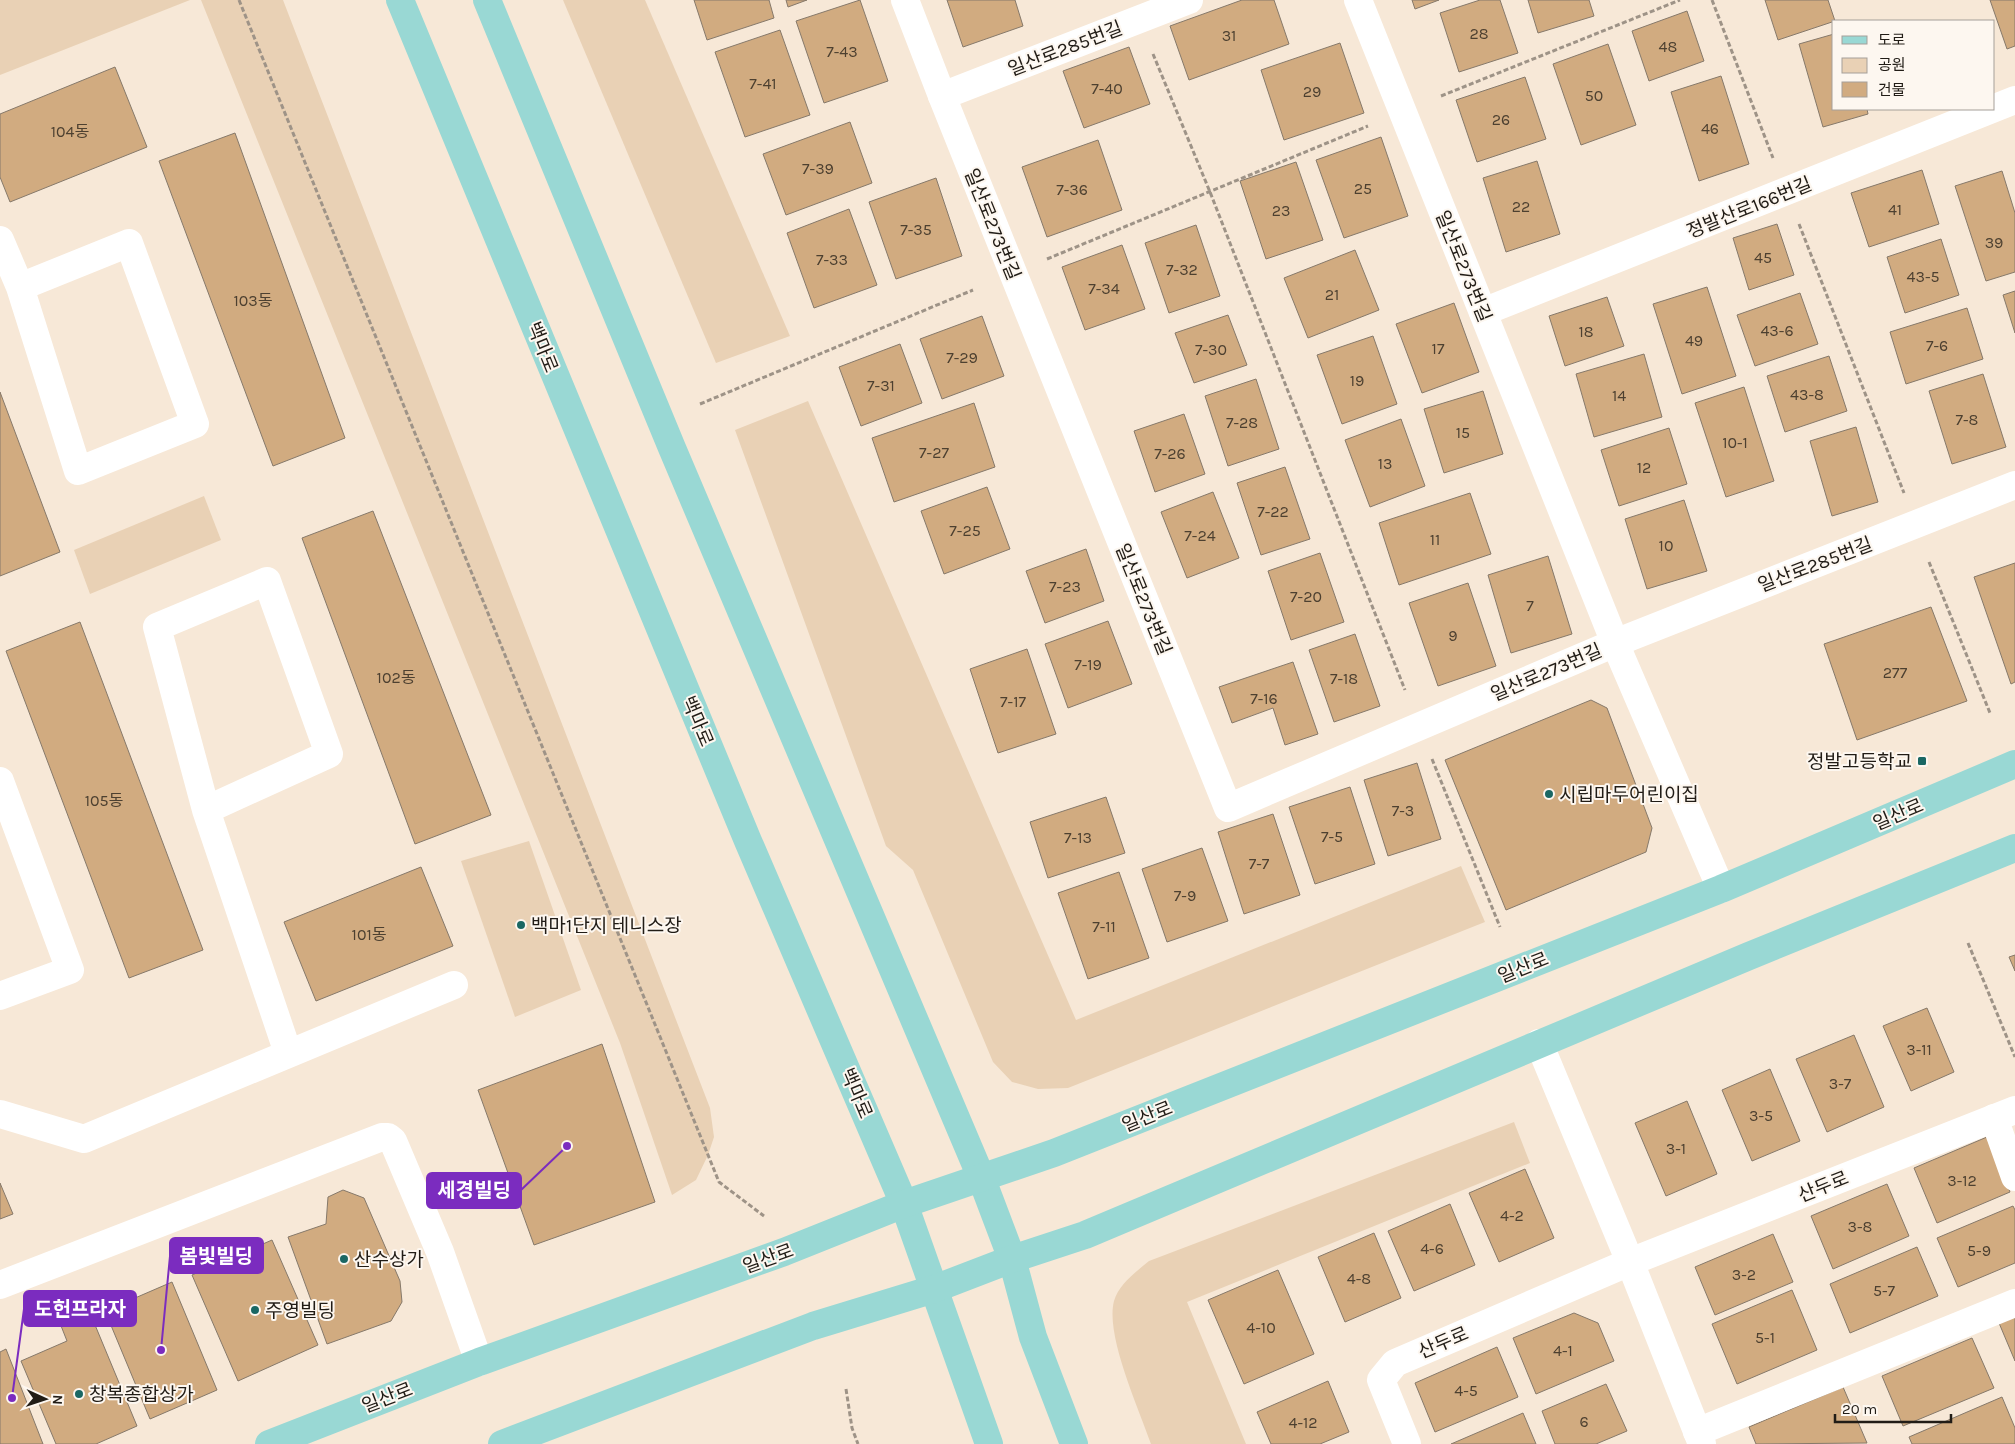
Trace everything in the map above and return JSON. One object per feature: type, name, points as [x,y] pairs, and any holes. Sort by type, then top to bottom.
[{"type":"main road","name":"백마로","points":[[400,0],[748,841],[904,1204],[989,1444]]},
{"type":"main road","points":[[487,0],[672,448],[981,1177],[1012,1260],[1033,1338],[1074,1444]]},
{"type":"main road","name":"일산로","points":[[269,1444],[479,1362],[784,1252],[904,1204],[1054,1153],[1721,889],[2015,764]]},
{"type":"main road","points":[[507,1443],[813,1326],[934,1289],[1085,1235],[1539,1043],[2015,848]]},
{"type":"street","name":"일산로273번길","points":[[905,0],[1228,808],[1615,642]]},
{"type":"street","name":"일산로285번길","points":[[942,96],[1189,0]]},
{"type":"street","name":"일산로273번길","points":[[1358,0],[1615,642],[1721,889]]},
{"type":"street","name":"정발산로166번길","points":[[1995,108],[2015,100]]},
{"type":"street","name":"정발산로166번길","points":[[1483,312],[1990,110]]},
{"type":"street","points":[[0,240],[20,287],[78,471],[195,424],[129,244],[20,287]]},
{"type":"street","name":"일산로285번길","points":[[1615,642],[2015,485]]},
{"type":"street","points":[[206,810],[329,754],[267,581],[157,627],[206,810],[288,1053]]},
{"type":"street","points":[[0,781],[70,970],[0,996]]},
{"type":"street","points":[[0,1114],[84,1138],[454,986]]},
{"type":"street","points":[[1539,1043],[1630,1262],[1700,1438],[2015,1303]]},
{"type":"street","points":[[2004,1114],[2015,1177]]},
{"type":"street","name":"산두로","points":[[1406,1444],[1381,1380],[1395,1363],[1630,1262],[2004,1114]]},
{"type":"street","points":[[0,1285],[382,1137],[388,1137],[393,1141],[440,1252],[479,1362]]},
{"type":"path","points":[[239,0],[719,1182],[764,1216]]},
{"type":"path","points":[[1441,96],[1680,0]]},
{"type":"path","points":[[1712,0],[1773,158]]},
{"type":"path","points":[[1153,54],[1210,192],[1405,690]]},
{"type":"path","points":[[1047,259],[1368,126]]},
{"type":"path","points":[[1799,223],[1904,494]]},
{"type":"path","points":[[700,404],[972,290]]},
{"type":"path","points":[[1929,562],[1990,713]]},
{"type":"path","points":[[1432,760],[1500,927]]},
{"type":"path","points":[[1968,944],[2015,1057]]},
{"type":"path","points":[[846,1389],[852,1428],[858,1444]]},
{"type":"green space","points":[[0,0],[190,0],[0,75]]},
{"type":"green space","points":[[201,0],[283,0],[710,1108],[714,1137],[708,1155],[696,1180],[672,1195],[620,1043]]},
{"type":"green space","points":[[563,0],[645,0],[790,336],[716,363]]},
{"type":"green space","points":[[808,401],[1076,1020],[1461,866],[1485,922],[1068,1088],[1038,1089],[1012,1082],[993,1062],[913,870],[886,846],[735,430]]},
{"type":"green space","points":[[204,496],[221,540],[90,594],[74,550]]},
{"type":"green space","name":"백마1단지 테니스장","points":[[529,841],[581,990],[515,1017],[461,861]]},
{"type":"green space","points":[[1514,1122],[1530,1163],[1187,1302],[1246,1444],[1151,1444],[1125,1372],[1114,1333],[1113,1315],[1116,1295],[1134,1274],[1149,1261]]},
{"type":"building","points":[[694,0],[769,0],[774,18],[707,40]]},
{"type":"building","points":[[786,0],[807,0],[788,7]]},
{"type":"building","points":[[860,0],[888,81],[824,103],[796,21]]},
{"type":"building","points":[[947,0],[1015,0],[1023,26],[963,47]]},
{"type":"building","points":[[1242,0],[1274,0],[1289,44],[1189,80],[1170,26]]},
{"type":"building","points":[[1412,0],[1439,0],[1415,9]]},
{"type":"building","points":[[1480,0],[1500,0],[1518,53],[1459,72],[1440,13]]},
{"type":"building","points":[[1528,0],[1589,0],[1594,16],[1538,33]]},
{"type":"building","points":[[1765,0],[1828,0],[1835,20],[1778,40]]},
{"type":"building","points":[[1990,0],[2015,0],[2015,46],[2007,49]]},
{"type":"building","points":[[1687,11],[1704,61],[1649,81],[1632,31]]},
{"type":"building","points":[[780,30],[810,115],[745,137],[715,52]]},
{"type":"building","points":[[1832,35],[1832,110],[1867,110],[1868,114],[1823,127],[1799,44]]},
{"type":"building","points":[[1340,43],[1364,113],[1284,140],[1261,70]]},
{"type":"building","points":[[1608,44],[1636,125],[1581,145],[1553,64]]},
{"type":"building","points":[[1129,47],[1150,104],[1084,128],[1063,71]]},
{"type":"building","points":[[115,67],[147,147],[10,202],[0,177],[0,114]]},
{"type":"building","points":[[1721,76],[1749,164],[1699,181],[1671,92]]},
{"type":"building","points":[[1525,77],[1546,139],[1477,162],[1456,100]]},
{"type":"building","points":[[850,122],[872,183],[786,215],[763,154]]},
{"type":"building","points":[[235,133],[345,438],[273,466],[159,161]]},
{"type":"building","points":[[1381,137],[1408,216],[1344,238],[1316,160]]},
{"type":"building","points":[[1098,140],[1122,210],[1047,237],[1022,167]]},
{"type":"building","points":[[1537,161],[1560,234],[1506,252],[1483,178]]},
{"type":"building","points":[[1296,162],[1323,240],[1266,259],[1240,181]]},
{"type":"building","points":[[1922,170],[1939,224],[1869,247],[1851,193]]},
{"type":"building","points":[[2002,171],[2015,213],[2015,272],[1986,281],[1955,186]]},
{"type":"building","points":[[936,178],[962,256],[896,279],[869,202]]},
{"type":"building","points":[[849,209],[877,285],[814,308],[787,233]]},
{"type":"building","points":[[1777,224],[1794,275],[1749,290],[1733,238]]},
{"type":"building","points":[[1196,225],[1220,296],[1169,313],[1145,243]]},
{"type":"building","points":[[1941,239],[1959,295],[1905,313],[1887,257]]},
{"type":"building","points":[[1122,245],[1145,309],[1085,330],[1062,267]]},
{"type":"building","points":[[1355,250],[1379,310],[1308,338],[1284,278]]},
{"type":"building","points":[[1707,287],[1736,376],[1682,394],[1653,304]]},
{"type":"building","points":[[2015,291],[2015,333],[2003,295]]},
{"type":"building","points":[[1800,293],[1818,344],[1755,366],[1737,315]]},
{"type":"building","points":[[1607,297],[1624,346],[1565,366],[1549,316]]},
{"type":"building","points":[[1454,303],[1479,372],[1422,393],[1396,324]]},
{"type":"building","points":[[1967,308],[1983,359],[1906,384],[1890,332]]},
{"type":"building","points":[[1228,315],[1247,365],[1194,383],[1175,333]]},
{"type":"building","points":[[982,316],[1004,376],[942,399],[920,339]]},
{"type":"building","points":[[1373,336],[1397,404],[1342,424],[1317,355]]},
{"type":"building","points":[[900,344],[922,403],[861,426],[839,367]]},
{"type":"building","points":[[1644,354],[1662,417],[1594,437],[1576,374]]},
{"type":"building","points":[[1829,356],[1847,411],[1785,432],[1767,376]]},
{"type":"building","points":[[1983,374],[2006,447],[1952,464],[1929,391]]},
{"type":"building","points":[[1256,379],[1279,449],[1228,466],[1205,396]]},
{"type":"building","points":[[1744,387],[1774,481],[1726,497],[1695,403]]},
{"type":"building","points":[[1483,391],[1503,454],[1444,473],[1424,409]]},
{"type":"building","points":[[0,392],[60,552],[0,576]]},
{"type":"building","points":[[974,403],[995,467],[894,502],[872,438]]},
{"type":"building","points":[[1184,414],[1205,474],[1155,492],[1134,431]]},
{"type":"building","points":[[1401,419],[1425,486],[1370,507],[1345,440]]},
{"type":"building","points":[[1856,427],[1878,502],[1832,516],[1810,441]]},
{"type":"building","points":[[1669,428],[1687,484],[1619,506],[1601,450]]},
{"type":"building","points":[[1285,467],[1310,539],[1261,555],[1237,483]]},
{"type":"building","points":[[987,487],[1010,549],[944,574],[921,511]]},
{"type":"building","points":[[1213,492],[1239,558],[1187,578],[1161,512]]},
{"type":"building","points":[[1470,493],[1491,554],[1399,585],[1379,523]]},
{"type":"building","points":[[1684,500],[1707,571],[1647,589],[1625,519]]},
{"type":"building","points":[[373,511],[491,815],[415,844],[302,538]]},
{"type":"building","points":[[1086,549],[1104,601],[1045,623],[1026,571]]},
{"type":"building","points":[[1320,553],[1344,622],[1291,640],[1268,571]]},
{"type":"building","points":[[1548,556],[1572,634],[1511,653],[1488,575]]},
{"type":"building","points":[[2015,563],[2015,682],[2011,684],[1974,577]]},
{"type":"building","points":[[1468,583],[1496,666],[1438,686],[1409,603]]},
{"type":"building","points":[[1931,607],[1967,701],[1857,740],[1824,644]]},
{"type":"building","points":[[1108,621],[1132,684],[1068,708],[1045,644]]},
{"type":"building","points":[[80,622],[203,950],[129,978],[6,651]]},
{"type":"building","points":[[1355,634],[1380,706],[1334,722],[1309,650]]},
{"type":"building","points":[[1027,649],[1056,734],[998,753],[970,669]]},
{"type":"building","points":[[1293,662],[1318,734],[1285,745],[1273,708],[1232,723],[1219,687]]},
{"type":"building","name":"시립마두어린이집","points":[[1591,700],[1607,708],[1652,828],[1646,852],[1506,910],[1445,760]]},
{"type":"building","points":[[1417,763],[1441,839],[1388,856],[1364,780]]},
{"type":"building","points":[[1350,787],[1375,864],[1315,884],[1289,807]]},
{"type":"building","points":[[1106,797],[1125,853],[1048,878],[1030,822]]},
{"type":"building","points":[[1273,814],[1300,895],[1244,914],[1218,832]]},
{"type":"building","points":[[1202,848],[1228,921],[1167,942],[1142,869]]},
{"type":"building","points":[[421,867],[453,946],[316,1001],[284,922]]},
{"type":"building","points":[[1119,872],[1149,958],[1088,979],[1058,893]]},
{"type":"building","points":[[2015,955],[2015,971],[2009,957]]},
{"type":"building","points":[[1927,1008],[1954,1072],[1911,1091],[1883,1026]]},
{"type":"building","points":[[1854,1035],[1884,1107],[1827,1132],[1796,1059]]},
{"type":"building","points":[[602,1044],[655,1202],[534,1245],[478,1090]]},
{"type":"building","points":[[1770,1069],[1800,1141],[1752,1161],[1722,1090]]},
{"type":"building","points":[[1687,1101],[1717,1174],[1666,1196],[1635,1123]]},
{"type":"building","points":[[1987,1137],[2010,1192],[1937,1223],[1914,1168]]},
{"type":"building","points":[[1525,1169],[1554,1238],[1499,1262],[1469,1193]]},
{"type":"building","points":[[0,1183],[13,1214],[0,1219]]},
{"type":"building","points":[[1887,1184],[1909,1236],[1833,1269],[1811,1216]]},
{"type":"building","name":"산수상가","points":[[343,1190],[364,1198],[400,1281],[402,1302],[391,1321],[327,1344],[288,1237],[326,1224],[328,1197]]},
{"type":"building","points":[[1450,1204],[1475,1265],[1414,1291],[1388,1231]]},
{"type":"building","points":[[2013,1206],[2015,1210],[2015,1263],[1958,1287],[1937,1238]]},
{"type":"building","points":[[1374,1233],[1401,1298],[1345,1322],[1318,1257]]},
{"type":"building","points":[[1773,1234],[1793,1282],[1715,1315],[1695,1267]]},
{"type":"building","name":"주영빌딩","points":[[272,1240],[318,1345],[238,1381],[192,1275]]},
{"type":"building","points":[[1917,1247],[1938,1296],[1850,1333],[1830,1284]]},
{"type":"building","points":[[1278,1270],[1314,1354],[1244,1384],[1208,1300]]},
{"type":"building","points":[[172,1282],[217,1390],[150,1419],[105,1311]]},
{"type":"building","points":[[1792,1290],[1817,1350],[1737,1384],[1712,1324]]},
{"type":"building","name":"창복종합상가","points":[[83,1296],[137,1426],[96,1444],[56,1444],[21,1361],[67,1341],[54,1308]]},
{"type":"building","points":[[1574,1313],[1598,1323],[1614,1361],[1536,1394],[1513,1338]]},
{"type":"building","points":[[2015,1316],[2015,1361],[1999,1323]]},
{"type":"building","points":[[1972,1338],[1994,1388],[1903,1426],[1882,1376]]},
{"type":"building","points":[[1497,1347],[1518,1397],[1435,1432],[1415,1383]]},
{"type":"building","points":[[6,1349],[43,1444],[0,1444],[0,1352]]},
{"type":"building","points":[[1328,1381],[1349,1432],[1320,1444],[1271,1444],[1257,1412]]},
{"type":"building","points":[[1606,1384],[1627,1431],[1596,1444],[1555,1444],[1542,1411]]},
{"type":"building","points":[[1843,1387],[1867,1443],[1756,1444],[1749,1427]]},
{"type":"building","points":[[2002,1397],[2015,1428],[2015,1444],[1912,1444],[1909,1437]]},
{"type":"building","points":[[1523,1413],[1536,1444],[1451,1444]]},
{"type":"place","name":"정발고등학교","points":[[1922,761]]},
{"type":"place","name":"시립마두어린이집","points":[[1549,794]]},
{"type":"place","name":"백마1단지 테니스장","points":[[521,925]]},
{"type":"place","name":"세경빌딩","points":[[567,1146]]},
{"type":"place","name":"산수상가","points":[[344,1259]]},
{"type":"place","name":"주영빌딩","points":[[255,1310]]},
{"type":"place","name":"봄빛빌딩","points":[[161,1350]]},
{"type":"place","name":"창복종합상가","points":[[79,1394]]},
{"type":"place","name":"도헌프라자","points":[[12,1398]]}]
